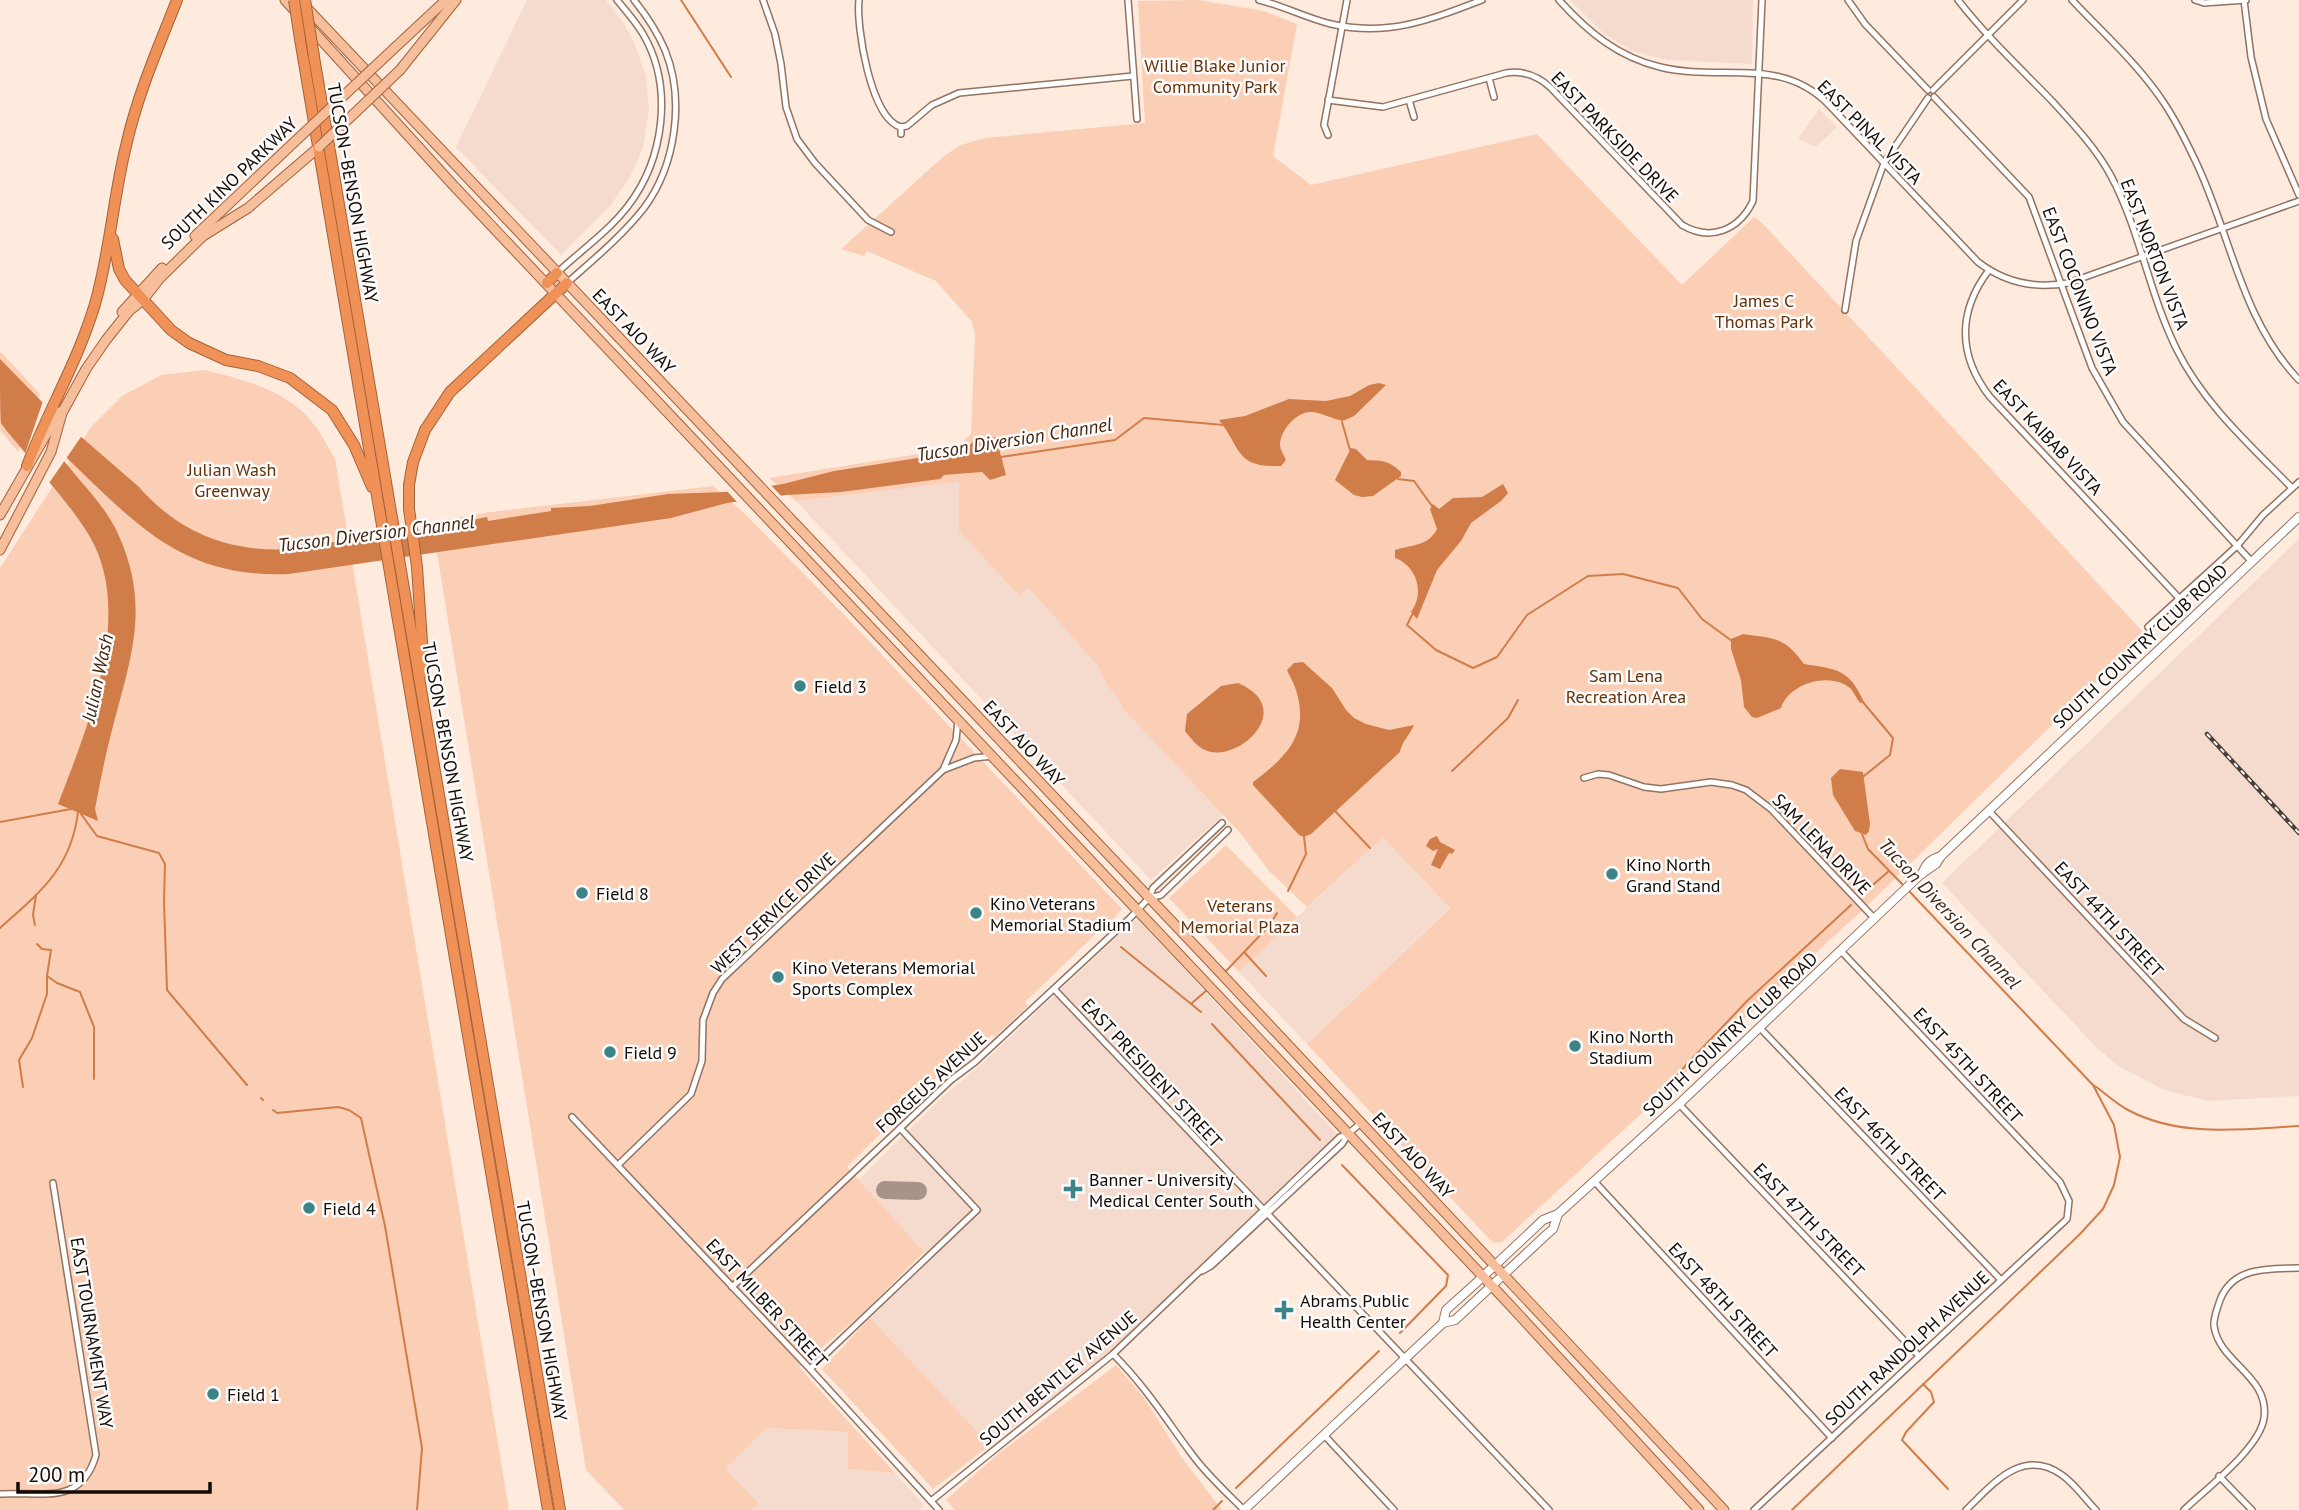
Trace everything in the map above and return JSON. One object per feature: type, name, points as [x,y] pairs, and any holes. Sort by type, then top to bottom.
[{"type":"highway","points":[[27,466],[37,439],[59,409],[90,320],[102,278],[120,172],[136,107],[177,0]]},
{"type":"highway","name":"TUCSON–BENSON HIGHWAY","points":[[296,0],[300,39],[382,529],[393,566],[429,735],[560,1510]]},
{"type":"highway","name":"TUCSON–BENSON HIGHWAY","points":[[305,0],[394,532],[393,566],[548,1510]]},
{"type":"highway","points":[[111,228],[119,269],[140,297],[171,330],[189,343],[226,360],[257,366],[290,378],[332,410],[354,445],[378,500]]},
{"type":"highway","points":[[547,282],[557,273]]},
{"type":"highway","points":[[429,735],[418,614],[417,567],[408,497],[413,462],[420,441],[450,392],[567,283]]},
{"type":"main road","name":"EAST AJO WAY","points":[[285,0],[453,185],[1349,1133],[1699,1510]]},
{"type":"main road","name":"EAST AJO WAY","points":[[296,0],[887,620],[1724,1510]]},
{"type":"main road","name":"SOUTH KINO PARKWAY","points":[[0,550],[51,452],[59,409],[140,297],[288,148],[446,0]]},
{"type":"main road","name":"SOUTH KINO PARKWAY","points":[[140,297],[203,236],[248,208],[290,174],[400,70],[456,0]]},
{"type":"main road","points":[[679,425],[691,414]]},
{"type":"main road","points":[[0,515],[27,466]]},
{"type":"main road","points":[[874,632],[887,620]]},
{"type":"main road","points":[[1606,1410],[1619,1397]]},
{"type":"street","points":[[557,273],[628,206],[647,177],[656,149],[662,108],[658,74],[644,35],[617,0]]},
{"type":"street","points":[[567,283],[602,252],[645,206],[663,174],[669,153],[676,116],[672,70],[657,33],[634,0]]},
{"type":"street","points":[[763,0],[777,42],[786,107],[797,139],[814,163],[867,220],[891,232]]},
{"type":"street","points":[[859,0],[858,17],[873,92],[888,118],[901,131],[932,105],[959,93],[1133,76]]},
{"type":"street","points":[[1128,0],[1137,119]]},
{"type":"street","points":[[1259,0],[1341,26],[1362,29],[1404,26],[1482,0]]},
{"type":"street","points":[[1328,135],[1324,125],[1347,0]]},
{"type":"street","points":[[1458,0],[1460,8]]},
{"type":"street","name":"EAST PINAL VISTA","points":[[1559,0],[1599,39],[1630,58],[1676,70],[1786,77],[1808,86],[1824,99],[1967,252],[1989,270],[2020,283],[2061,284],[2299,201]]},
{"type":"street","points":[[1760,74],[1762,0]]},
{"type":"street","name":"EAST COCONINO VISTA","points":[[1848,0],[1865,24],[2029,197],[2092,368],[2123,422],[2252,562]]},
{"type":"street","name":"EAST NORTON VISTA","points":[[1958,0],[2071,122],[2103,163],[2119,194],[2168,330],[2186,367],[2214,404],[2292,488]]},
{"type":"street","points":[[1845,310],[1856,241],[1884,163],[1931,94],[2023,0]]},
{"type":"street","points":[[2072,0],[2158,90],[2194,158],[2256,319],[2272,348],[2299,380]]},
{"type":"street","points":[[2195,0],[2204,3],[2245,0],[2251,57],[2266,119],[2299,195]]},
{"type":"street","name":"EAST PARKSIDE DRIVE","points":[[1328,100],[1374,107],[1514,72],[1532,76],[1551,88],[1682,225],[1700,233],[1718,232],[1738,223],[1753,201],[1760,74]]},
{"type":"street","points":[[1489,78],[1494,97]]},
{"type":"street","points":[[1409,100],[1414,117]]},
{"type":"street","points":[[1581,119],[1588,111]]},
{"type":"street","points":[[1642,183],[1649,176]]},
{"type":"street","name":"EAST KAIBAB VISTA","points":[[1989,270],[1974,292],[1966,318],[1963,349],[1973,372],[1990,397],[2179,598]]},
{"type":"street","name":"SOUTH COUNTRY CLUB ROAD","points":[[2148,627],[2236,546],[2263,515],[2299,482]]},
{"type":"street","name":"SOUTH COUNTRY CLUB ROAD","points":[[1443,1323],[1447,1310],[1483,1276],[1543,1220],[1558,1214],[1679,1104],[1921,874],[1925,866],[1941,856],[2299,517]]},
{"type":"street","name":"WEST SERVICE DRIVE","points":[[943,770],[956,740],[958,720]]},
{"type":"street","name":"WEST SERVICE DRIVE","points":[[618,1165],[691,1094],[702,1061],[703,1020],[713,992],[722,979],[943,770],[974,758],[993,756]]},
{"type":"street","name":"SAM LENA DRIVE","points":[[1584,778],[1609,775],[1654,789],[1712,782],[1740,787],[1771,809],[1874,918]]},
{"type":"street","name":"EAST 44TH STREET","points":[[1989,811],[2184,1019],[2215,1038]]},
{"type":"street","name":"FORGEUS AVENUE","points":[[732,1287],[900,1128],[1138,910],[1149,898],[1153,888],[1222,823]]},
{"type":"street","name":"FORGEUS AVENUE","points":[[1149,898],[1161,895],[1228,830]]},
{"type":"street","name":"EAST 45TH STREET","points":[[1841,951],[2060,1182],[2069,1201]]},
{"type":"street","name":"EAST PRESIDENT STREET","points":[[1054,989],[1549,1510]]},
{"type":"street","name":"EAST 46TH STREET","points":[[1760,1027],[2001,1280]]},
{"type":"street","name":"EAST 47TH STREET","points":[[1679,1104],[1919,1356]]},
{"type":"street","name":"EAST MILBER STREET","points":[[572,1117],[939,1510]]},
{"type":"street","name":"SOUTH BENTLEY AVENUE","points":[[931,1501],[1113,1354],[1340,1137],[1361,1123]]},
{"type":"street","points":[[810,1369],[977,1210],[900,1128]]},
{"type":"street","name":"EAST 48TH STREET","points":[[1594,1181],[1832,1438]]},
{"type":"street","name":"EAST TOURNAMENT WAY","points":[[0,1494],[64,1492],[88,1476],[96,1455],[53,1184]]},
{"type":"street","name":"SOUTH RANDOLPH AVENUE","points":[[1754,1510],[2067,1219],[2069,1201]]},
{"type":"street","name":"SOUTH COUNTRY CLUB ROAD","points":[[1244,1510],[1443,1323],[1455,1320],[1553,1229],[1558,1214]]},
{"type":"street","points":[[2184,1510],[2259,1433],[2264,1417],[2263,1398],[2252,1377],[2223,1346],[2214,1325],[2222,1296],[2243,1274],[2260,1269],[2299,1268]]},
{"type":"street","points":[[1113,1354],[1145,1388],[1193,1456],[1244,1510]]},
{"type":"street","points":[[1324,1435],[1394,1510]]},
{"type":"street","points":[[1966,1510],[2005,1474],[2019,1467],[2035,1465],[2062,1475],[2096,1510]]},
{"type":"street","points":[[2219,1476],[2252,1510]]},
{"type":"shaded area","points":[[527,0],[606,0],[624,23],[646,76],[649,109],[643,148],[631,175],[611,205],[561,255],[456,147]]},
{"type":"shaded area","points":[[1570,0],[1753,0],[1752,64],[1667,60],[1632,51],[1603,33]]},
{"type":"shaded area","points":[[1819,109],[1837,127],[1816,147],[1798,139]]},
{"type":"shaded area","name":"Tucson Diversion Channel","points":[[0,359],[49,409],[171,517],[208,537],[248,547],[292,549],[292,545],[390,535],[487,517],[488,521],[551,511],[551,508],[783,484],[834,471],[963,451],[974,441],[996,437],[1006,475],[990,480],[982,472],[944,475],[940,479],[841,492],[786,495],[727,503],[671,518],[289,574],[249,573],[215,566],[185,554],[157,538],[106,496],[53,445],[113,523],[129,562],[134,587],[136,611],[131,657],[99,789],[95,809],[98,821],[58,804],[82,741],[102,671],[108,601],[103,568],[90,537],[74,514],[1,423]]},
{"type":"shaded area","points":[[1369,385],[1386,385],[1354,416],[1343,421],[1312,412],[1295,418],[1281,439],[1280,447],[1286,460],[1281,466],[1266,466],[1247,460],[1219,420],[1245,416],[1289,399],[1326,401],[1350,396]]},
{"type":"shaded area","points":[[1351,448],[1356,449],[1367,460],[1389,463],[1401,472],[1401,476],[1373,496],[1354,495],[1335,480]]},
{"type":"shaded area","points":[[959,482],[1019,595],[1029,587],[1097,665],[1123,709],[1223,815],[1151,880],[796,501]]},
{"type":"shaded area","points":[[1503,484],[1508,493],[1471,523],[1461,541],[1437,570],[1417,619],[1411,612],[1418,597],[1416,581],[1409,567],[1395,558],[1395,550],[1419,544],[1434,535],[1437,529],[1430,509],[1433,504],[1439,509],[1453,498],[1482,497]]},
{"type":"shaded area","points":[[2299,539],[2299,1096],[2208,1101],[2164,1090],[2118,1066],[2095,1046],[1942,883]]},
{"type":"shaded area","points":[[1743,634],[1778,640],[1791,648],[1804,664],[1841,672],[1853,683],[1864,702],[1860,703],[1851,689],[1843,684],[1833,681],[1812,682],[1792,692],[1781,708],[1757,718],[1752,717],[1744,707],[1741,680],[1731,649],[1731,639]]},
{"type":"shaded area","points":[[1303,662],[1332,688],[1354,718],[1389,730],[1414,725],[1400,752],[1311,834],[1304,837],[1299,835],[1253,785],[1253,782],[1285,754],[1297,732],[1300,706],[1287,670],[1294,663]]},
{"type":"shaded area","points":[[1238,683],[1255,694],[1263,707],[1263,720],[1256,732],[1232,750],[1218,752],[1202,749],[1185,731],[1187,714],[1221,686]]},
{"type":"shaded area","points":[[1840,769],[1863,772],[1870,824],[1866,835],[1855,831],[1833,795],[1831,778]]},
{"type":"shaded area","points":[[1383,836],[1450,907],[1307,1044],[1239,972]]},
{"type":"shaded area","points":[[1437,836],[1440,842],[1455,850],[1452,854],[1449,853],[1440,869],[1431,865],[1438,849],[1433,851],[1426,846],[1430,839]]},
{"type":"shaded area","name":"Banner - University Medical Center South","points":[[1137,918],[1337,1134],[1108,1355],[990,1445],[870,1318],[930,1260],[858,1180],[949,1091],[974,1071]]},
{"type":"shaded area","points":[[766,1428],[848,1432],[848,1469],[895,1473],[924,1505],[920,1510],[752,1510],[758,1503],[726,1469]]},
{"type":"green space","points":[[1198,0],[1264,11],[1297,24],[1273,156],[1311,185],[1537,134],[1682,285],[1754,217],[2145,634],[1871,902],[1502,1242],[1493,1243],[1307,1044],[1450,908],[1383,837],[1307,907],[1270,872],[1241,834],[1123,709],[1097,665],[1029,588],[1019,595],[959,531],[959,482],[796,501],[769,478],[956,448],[971,434],[975,334],[972,322],[936,281],[867,251],[864,256],[841,249],[944,156],[961,145],[985,138],[1145,123],[1138,1]]},
{"type":"green space","points":[[0,351],[40,394],[18,452],[0,430]]},
{"type":"green space","name":"Julian Wash Greenway","points":[[205,370],[251,383],[293,404],[315,426],[335,459],[509,1510],[0,1510],[0,568],[91,427],[122,396],[161,375]]},
{"type":"green space","name":"Kino Veterans Memorial Sports Complex","points":[[713,486],[744,513],[852,623],[1122,909],[1025,1002],[1028,1006],[994,1037],[992,1035],[944,1070],[847,1167],[924,1252],[864,1312],[799,1367],[895,1473],[848,1469],[848,1432],[766,1428],[726,1469],[759,1504],[752,1510],[624,1510],[586,1470],[432,522],[491,512]]},
{"type":"green space","name":"Veterans Memorial Plaza","points":[[1226,845],[1297,917],[1239,972],[1169,898]]},
{"type":"green space","points":[[870,1318],[990,1445],[933,1489],[822,1369]]},
{"type":"green space","points":[[1116,1365],[1145,1399],[1182,1458],[1222,1510],[955,1510],[946,1500],[998,1454]]},
{"type":"pier","points":[[44,398],[83,434],[47,486],[24,457]]},
{"type":"pier","points":[[769,483],[782,497],[739,504],[725,489]]},
{"type":"waterway","points":[[681,0],[731,77]]},
{"type":"waterway","name":"Tucson Diversion Channel","points":[[1001,457],[1115,440],[1144,418],[1224,425]]},
{"type":"waterway","name":"Tucson Diversion Channel","points":[[1342,422],[1350,450]]},
{"type":"waterway","name":"Tucson Diversion Channel","points":[[1398,479],[1414,481],[1432,506]]},
{"type":"waterway","name":"Tucson Diversion Channel","points":[[1413,613],[1407,625],[1436,650],[1473,668],[1497,657],[1527,615],[1588,576],[1623,574],[1678,588],[1702,619],[1732,641]]},
{"type":"waterway","points":[[1452,771],[1508,718],[1518,700]]},
{"type":"waterway","name":"Tucson Diversion Channel","points":[[1862,701],[1893,738],[1890,755],[1864,776]]},
{"type":"waterway","points":[[0,822],[71,809]]},
{"type":"waterway","points":[[1335,811],[1370,848]]},
{"type":"waterway","name":"Julian Wash","points":[[0,928],[40,891],[61,864],[74,832],[78,812]]},
{"type":"waterway","points":[[81,814],[97,836],[159,853],[165,864],[167,990],[247,1085]]},
{"type":"waterway","name":"Tucson Diversion Channel","points":[[1862,834],[1868,849],[1904,886]]},
{"type":"waterway","points":[[1288,891],[1306,854],[1304,837]]},
{"type":"waterway","points":[[1861,895],[1889,871]]},
{"type":"waterway","name":"Tucson Diversion Channel","points":[[1908,890],[2092,1084],[2123,1107],[2148,1119],[2190,1128],[2234,1130],[2299,1126]]},
{"type":"waterway","points":[[35,925],[33,915],[36,895]]},
{"type":"waterway","points":[[1671,1092],[1672,1080],[1748,1000],[1851,905]]},
{"type":"waterway","points":[[1226,971],[1269,926],[1277,913]]},
{"type":"waterway","points":[[37,944],[42,949],[51,950],[47,976],[80,992],[94,1027],[94,1079]]},
{"type":"waterway","points":[[1121,947],[1201,1012]]},
{"type":"waterway","points":[[1245,953],[1266,976]]},
{"type":"waterway","points":[[23,1087],[19,1060],[32,1038],[47,994],[47,976]]},
{"type":"waterway","points":[[1192,1003],[1207,990]]},
{"type":"waterway","points":[[1212,1024],[1320,1140]]},
{"type":"waterway","points":[[1792,1510],[2103,1209],[2114,1185],[2120,1157],[2114,1125],[2093,1085]]},
{"type":"waterway","points":[[273,1110],[277,1113],[338,1107],[361,1118],[385,1226],[422,1448],[417,1510]]},
{"type":"waterway","points":[[1342,1165],[1448,1275],[1446,1286],[1400,1333]]},
{"type":"waterway","points":[[1236,1488],[1379,1351]]},
{"type":"waterway","points":[[1923,1384],[1931,1392],[1934,1402],[1902,1440],[1948,1489]]},
{"type":"waterway","points":[[1213,1510],[1222,1501]]},
{"type":"taxiway","points":[[885,1190],[918,1191]]},
{"type":"railway","points":[[2207,734],[2299,833]]},
{"type":"place","name":"Field 3","points":[[800,686]]},
{"type":"place","name":"Kino North Grand Stand","points":[[1612,874]]},
{"type":"place","name":"Field 8","points":[[582,893]]},
{"type":"place","name":"Kino Veterans Memorial Stadium","points":[[976,913]]},
{"type":"place","name":"Kino Veterans Memorial Sports Complex","points":[[778,977]]},
{"type":"place","name":"Kino North Stadium","points":[[1575,1046]]},
{"type":"place","name":"Field 9","points":[[610,1052]]},
{"type":"place","name":"Banner - University Medical Center South","points":[[1073,1189]]},
{"type":"place","name":"Field 4","points":[[309,1208]]},
{"type":"place","name":"Abrams Public Health Center","points":[[1284,1310]]},
{"type":"place","name":"Field 1","points":[[213,1394]]},
{"type":"park label","name":"Willie Blake Junior Community Park","points":[[1215,75]]},
{"type":"park label","name":"James C Thomas Park","points":[[1764,310]]},
{"type":"park label","name":"Sam Lena Recreation Area","points":[[1626,685]]}]
